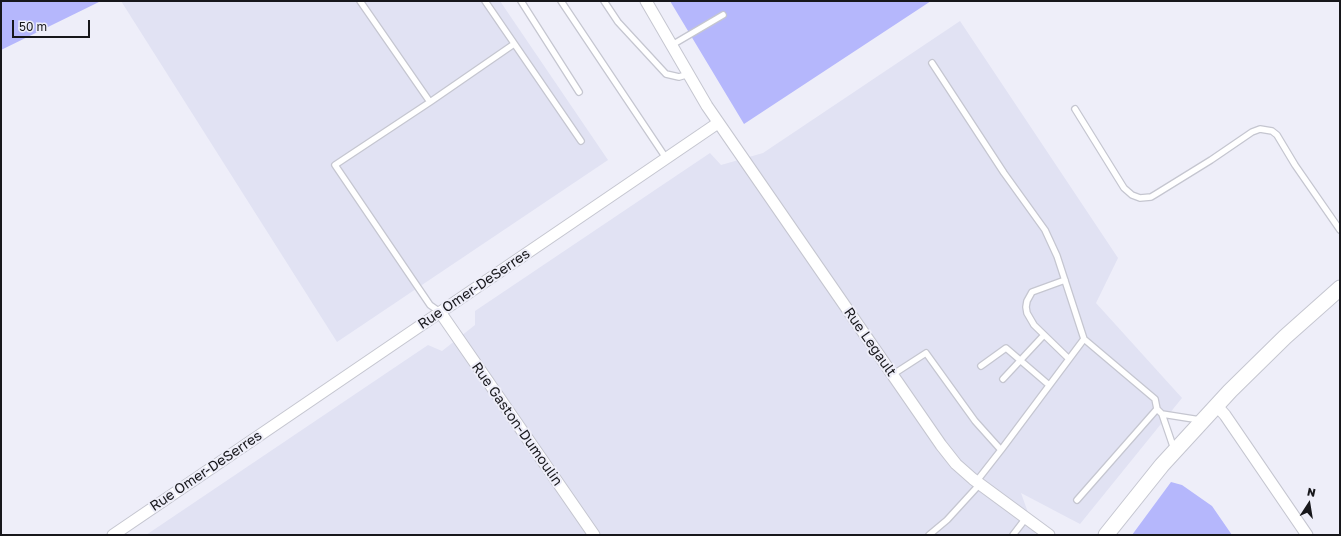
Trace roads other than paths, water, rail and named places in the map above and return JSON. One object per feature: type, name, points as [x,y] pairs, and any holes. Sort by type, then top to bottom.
[{"type":"street","points":[[646,1],[718,123]]},
{"type":"street","name":"Rue Omer-DeSerres","points":[[113,535],[718,123]]},
{"type":"street","name":"Rue Legault","points":[[718,123],[948,454],[978,483],[1050,535]]},
{"type":"street","points":[[1106,535],[1135,497],[1216,405],[1285,337],[1340,288]]},
{"type":"street","name":"Rue Gaston-Dumoulin","points":[[440,312],[594,535]]},
{"type":"street","points":[[1216,405],[1225,415],[1308,535]]},
{"type":"lane","points":[[360,1],[430,102]]},
{"type":"lane","points":[[484,1],[581,141]]},
{"type":"lane","points":[[521,1],[579,92]]},
{"type":"lane","points":[[561,1],[666,158]]},
{"type":"lane","points":[[604,1],[618,22],[664,71],[675,77],[689,74]]},
{"type":"lane","points":[[672,45],[723,15]]},
{"type":"lane","points":[[440,312],[430,305],[335,165],[514,44]]},
{"type":"lane","points":[[932,63],[1004,173],[1045,230],[1057,256],[1084,339],[1155,399],[1157,410],[1162,414],[1202,420]]},
{"type":"lane","points":[[1075,109],[1124,188],[1132,195],[1140,198],[1150,197],[1156,194],[1212,160],[1256,130],[1264,129],[1272,131],[1340,230]]},
{"type":"lane","points":[[1065,280],[1032,292],[1027,301],[1027,313],[1029,319],[1069,359]]},
{"type":"lane","points":[[1003,379],[1044,335]]},
{"type":"lane","points":[[929,535],[947,520],[978,483],[1084,339]]},
{"type":"lane","points":[[981,366],[1006,348],[1049,386]]},
{"type":"lane","points":[[892,375],[926,353],[975,421],[1001,450]]},
{"type":"lane","points":[[1077,500],[1157,410]]},
{"type":"lane","points":[[1162,414],[1175,451]]},
{"type":"lane","points":[[1013,535],[1026,518]]}]
